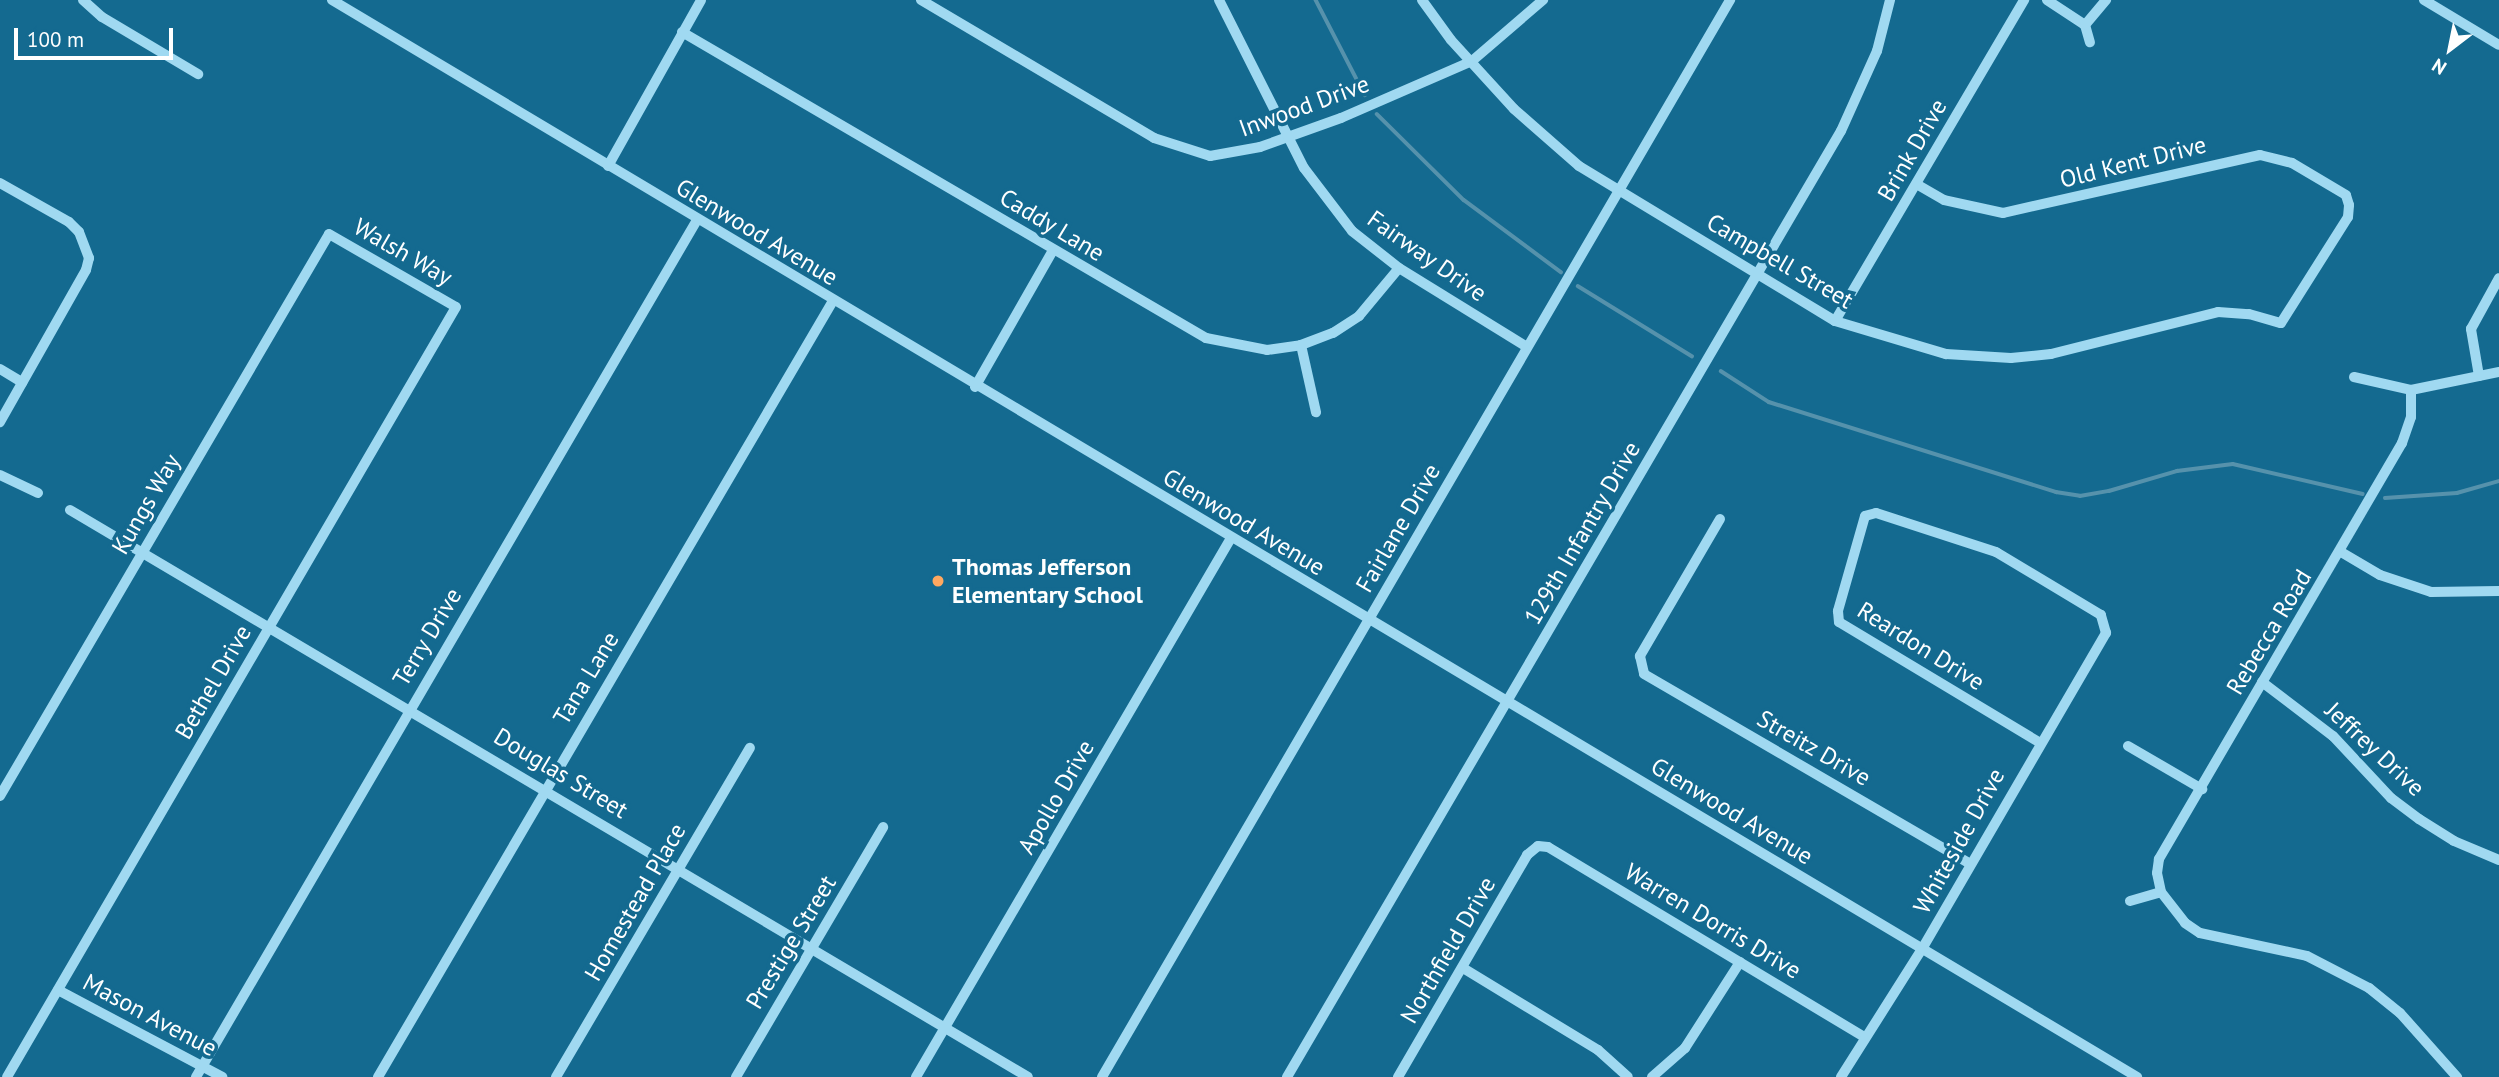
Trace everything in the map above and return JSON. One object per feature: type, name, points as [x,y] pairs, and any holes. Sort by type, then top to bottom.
[{"type":"street","points":[[83,0],[102,17],[198,74]]},
{"type":"street","name":"Glenwood Avenue","points":[[332,0],[975,387],[1508,701],[2137,1077]]},
{"type":"street","points":[[608,166],[701,0]]},
{"type":"street","name":"Inwood Drive","points":[[921,0],[1154,138],[1184,150],[1210,156],[1234,154],[1288,136],[1472,61],[1543,0]]},
{"type":"street","name":"Fairway Drive","points":[[1219,0],[1288,136],[1323,197],[1352,231],[1399,268],[1527,347]]},
{"type":"street","name":"Campbell Street","points":[[1422,0],[1472,61],[1544,138],[1579,166],[1835,321],[1946,354],[2011,358],[2051,354],[2218,312],[2249,314],[2281,323]]},
{"type":"street","name":"Fairlane Drive","points":[[1102,1077],[1730,0]]},
{"type":"street","name":"129th Infantry Drive","points":[[1287,1077],[1758,274],[1860,91],[1877,51],[1890,0]]},
{"type":"street","name":"Brink Drive","points":[[1835,321],[2024,0]]},
{"type":"street","points":[[2047,0],[2085,25],[2090,42]]},
{"type":"street","points":[[2085,25],[2106,0]]},
{"type":"street","points":[[2424,0],[2499,45]]},
{"type":"street","name":"Caddy Lane","points":[[682,32],[1206,338],[1268,350],[1301,345],[1333,333],[1359,316],[1399,268]]},
{"type":"street","name":"Old Kent Drive","points":[[1916,184],[1944,200],[2003,213],[2260,155],[2292,163],[2346,195],[2349,205],[2348,217],[2281,323]]},
{"type":"street","points":[[0,183],[69,222],[87,248],[86,270],[0,422]]},
{"type":"street","name":"Terry Drive","points":[[199,1072],[697,220]]},
{"type":"street","name":"Walsh Way","points":[[329,234],[456,307]]},
{"type":"street","name":"Kungs Way","points":[[0,796],[329,234]]},
{"type":"street","points":[[975,387],[1054,250]]},
{"type":"street","points":[[2479,376],[2471,329],[2499,278]]},
{"type":"street","name":"Tana Lane","points":[[378,1077],[833,302]]},
{"type":"street","name":"Bethel Drive","points":[[6,1077],[456,307]]},
{"type":"street","points":[[1301,345],[1316,412]]},
{"type":"street","points":[[0,369],[22,382]]},
{"type":"street","points":[[2354,377],[2411,390],[2499,372]]},
{"type":"street","name":"Rebecca Road","points":[[2161,892],[2159,859],[2402,443],[2411,417],[2411,390]]},
{"type":"street","points":[[0,475],[38,493]]},
{"type":"street","name":"Douglas Street","points":[[69,510],[946,1026],[1028,1077]]},
{"type":"street","name":"Whiteside Drive","points":[[1841,1077],[1922,949],[2039,742],[2106,633],[2106,622],[2089,608],[1970,540],[1876,513],[1865,516]]},
{"type":"street","name":"Reardon Drive","points":[[1865,516],[1838,611],[1839,622],[2039,742]]},
{"type":"street","name":"Streitz Drive","points":[[1720,519],[1640,656],[1639,666],[1644,674],[1970,864]]},
{"type":"street","name":"Apollo Drive","points":[[916,1077],[1231,538]]},
{"type":"street","points":[[2340,552],[2380,575],[2431,593],[2499,592]]},
{"type":"street","name":"Jeffrey Drive","points":[[2262,682],[2333,736],[2391,798],[2454,841],[2499,860]]},
{"type":"street","points":[[2128,746],[2202,789]]},
{"type":"street","name":"Homestead Place","points":[[556,1077],[750,748]]},
{"type":"street","name":"Prestige Street","points":[[736,1077],[883,827]]},
{"type":"street","name":"Warren Dorris Drive","points":[[1538,846],[1548,847],[1864,1037]]},
{"type":"street","name":"Northfield Drive","points":[[1398,1077],[1527,855],[1538,846]]},
{"type":"street","points":[[2130,901],[2161,892],[2174,912],[2200,933],[2307,957],[2368,988],[2400,1013],[2457,1077]]},
{"type":"street","points":[[1652,1077],[1685,1048],[1740,962]]},
{"type":"street","points":[[1463,968],[1598,1050],[1628,1077]]},
{"type":"street","name":"Mason Avenue","points":[[58,990],[199,1072],[222,1077]]},
{"type":"street","points":[[0,1074],[6,1077]]},
{"type":"waterway","points":[[1316,0],[1365,95]]},
{"type":"waterway","points":[[1377,114],[1464,200],[1561,272]]},
{"type":"waterway","points":[[1578,286],[1692,356]]},
{"type":"waterway","points":[[1721,371],[1769,402],[2056,492],[2080,496],[2109,491],[2177,471],[2233,464],[2363,494]]},
{"type":"waterway","points":[[2385,498],[2457,493],[2499,481]]},
{"type":"place","name":"Thomas Jefferson Elementary School","points":[[938,581]]}]
